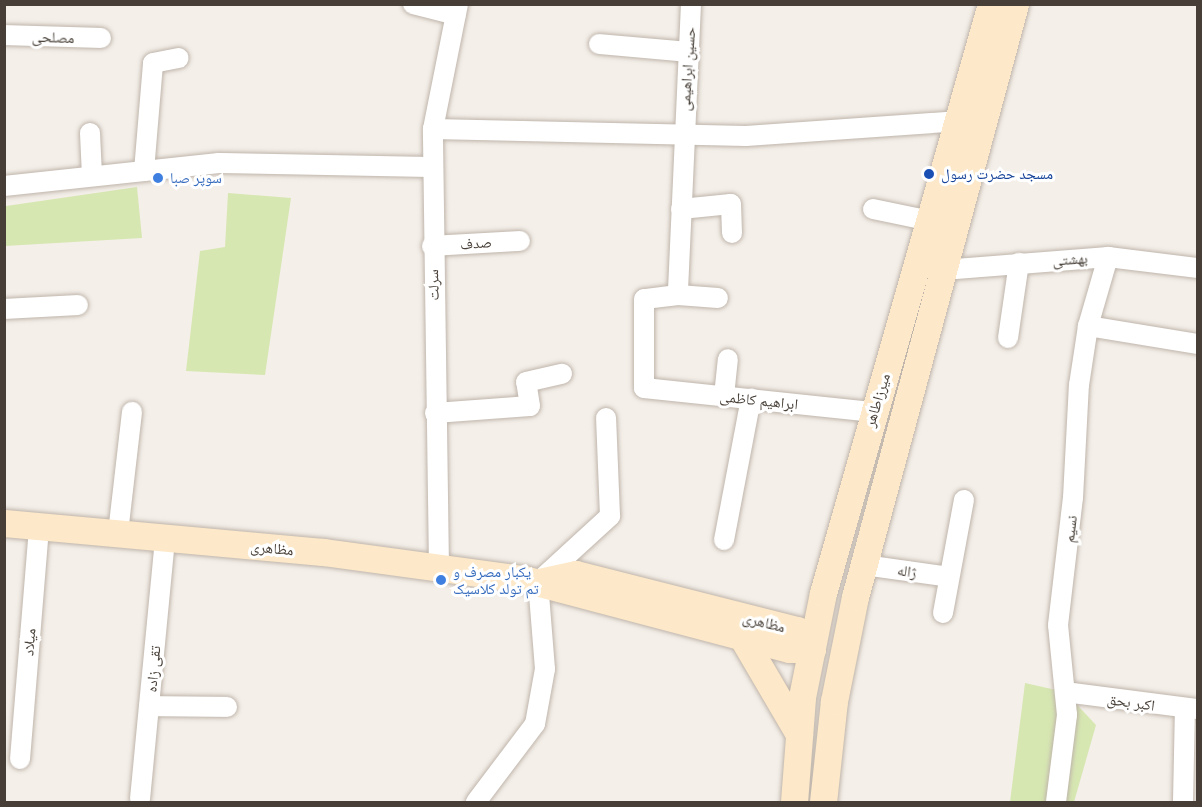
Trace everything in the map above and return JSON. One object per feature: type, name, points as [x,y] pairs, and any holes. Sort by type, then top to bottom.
[{"type":"main road","name":"میرزاطاهر","points":[[794,802],[799,734],[823,593],[931,221],[991,4]]},
{"type":"main road","name":"میرزاطاهر","points":[[823,802],[843,655],[864,565],[1015,4]]},
{"type":"main road","name":"مظاهری","points":[[4,522],[439,568],[538,582],[789,649],[812,649]]},
{"type":"main road","name":"مظاهری","points":[[538,582],[576,574],[796,630],[812,649]]},
{"type":"main road","points":[[768,623],[823,593]]},
{"type":"main road","points":[[742,637],[799,734]]},
{"type":"main road","points":[[812,649],[843,655]]},
{"type":"street","points":[[412,4],[457,10]]},
{"type":"street","name":"حسین ابراهیمی","points":[[678,294],[683,135],[691,4]]},
{"type":"street","name":"سرلت","points":[[439,568],[432,246],[433,129],[457,10]]},
{"type":"street","name":"مصلحی","points":[[4,35],[101,38]]},
{"type":"street","points":[[599,44],[688,52]]},
{"type":"street","points":[[144,171],[153,63],[179,58]]},
{"type":"street","points":[[433,129],[746,136],[959,121]]},
{"type":"street","points":[[90,132],[92,176]]},
{"type":"street","points":[[4,186],[219,163],[433,167]]},
{"type":"street","points":[[681,209],[731,204],[732,233]]},
{"type":"street","points":[[873,209],[931,221]]},
{"type":"street","name":"صدف","points":[[432,246],[520,241]]},
{"type":"street","name":"بهشتی","points":[[943,270],[1108,257],[1197,268]]},
{"type":"street","name":"نسیم","points":[[1056,802],[1067,715],[1058,625],[1088,326],[1108,257]]},
{"type":"street","points":[[1008,339],[1019,263]]},
{"type":"street","points":[[678,294],[718,298]]},
{"type":"street","name":"ابراهیم کاظمی","points":[[678,294],[644,299],[644,388],[874,412]]},
{"type":"street","points":[[4,309],[78,305]]},
{"type":"street","points":[[1088,326],[1197,344]]},
{"type":"street","points":[[723,396],[728,359]]},
{"type":"street","points":[[435,413],[530,406],[526,382],[562,374]]},
{"type":"street","points":[[724,540],[751,399]]},
{"type":"street","points":[[118,533],[132,412]]},
{"type":"street","points":[[476,802],[535,724],[544,669],[538,582],[610,516],[606,418]]},
{"type":"street","points":[[943,613],[964,500]]},
{"type":"street","name":"میلاد","points":[[20,759],[39,526]]},
{"type":"street","name":"تقی زاده","points":[[140,800],[165,538]]},
{"type":"street","name":"ژاله","points":[[864,565],[950,577]]},
{"type":"street","name":"اکبر بحق","points":[[1065,692],[1191,709]]},
{"type":"street","points":[[149,706],[227,707]]},
{"type":"street","points":[[1183,802],[1191,709]]},
{"type":"green space","points":[[137,187],[142,238],[5,246],[6,206]]},
{"type":"green space","points":[[228,193],[291,198],[265,375],[186,371],[200,251],[225,247]]},
{"type":"green space","points":[[1025,683],[1065,692],[1096,725],[1074,802],[1010,802]]},
{"type":"place","name":"مسجد حضرت رسول","points":[[929,174]]},
{"type":"place","name":"سوپر صبا","points":[[158,178]]},
{"type":"place","name":"یکبار مصرف و تم تولد کلاسیک","points":[[441,580]]}]
